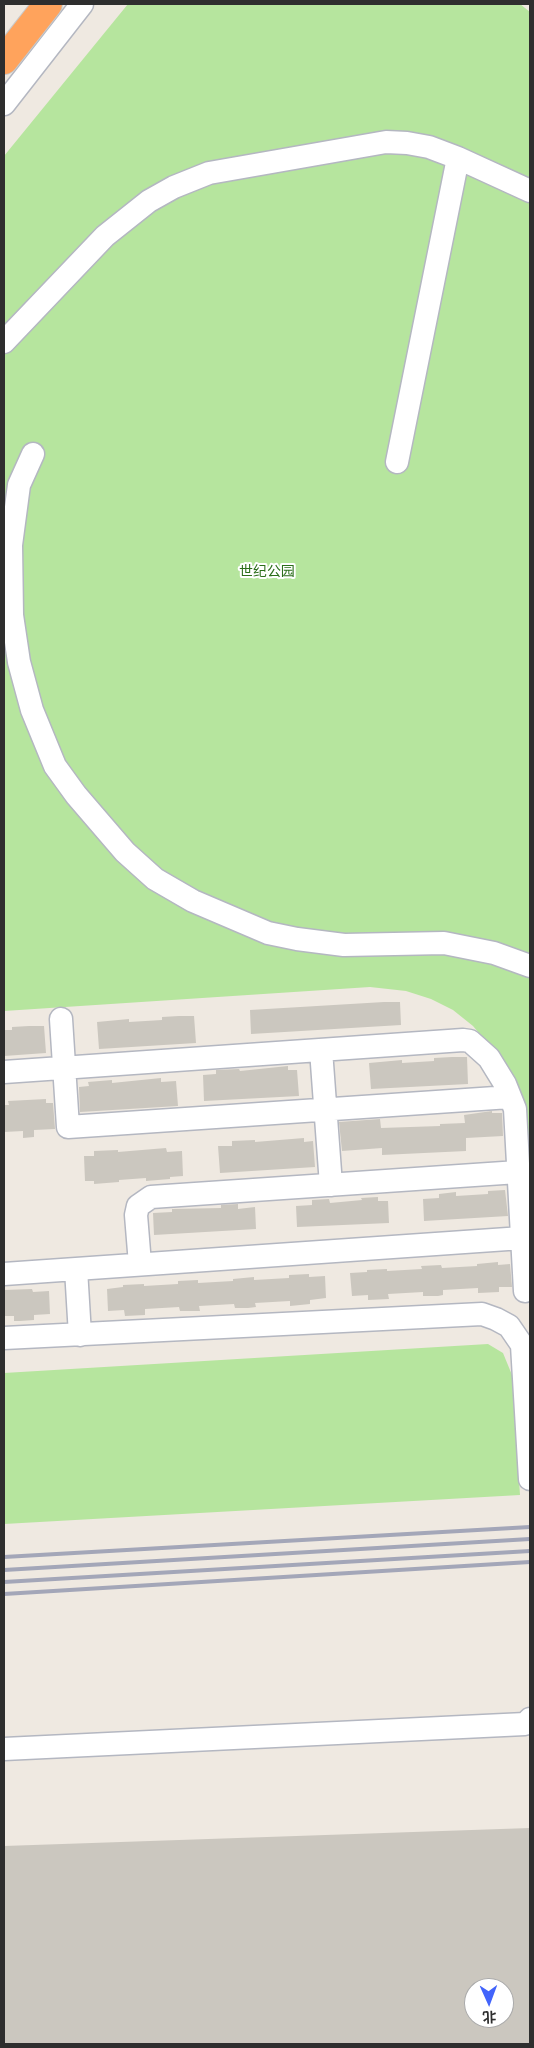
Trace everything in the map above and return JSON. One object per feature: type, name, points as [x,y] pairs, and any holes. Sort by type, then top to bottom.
[{"type":"highway","points":[[4,61],[48,4]]},
{"type":"street","points":[[4,104],[82,4]]},
{"type":"street","points":[[4,61],[60,34]]},
{"type":"street","points":[[4,342],[105,236],[149,201],[174,187],[209,174],[235,167],[386,142],[407,143],[429,147],[458,158],[530,191]]},
{"type":"street","points":[[397,462],[458,158]]},
{"type":"street","points":[[33,454],[19,485],[7,576],[19,662],[32,710],[48,751],[60,774],[125,852],[155,879],[194,901],[268,933],[312,942],[344,945],[444,943],[494,953],[530,966]]},
{"type":"street","points":[[61,1019],[68,1127],[510,1097]]},
{"type":"street","points":[[4,1072],[470,1041],[489,1058],[505,1084],[515,1109],[525,1291]]},
{"type":"street","points":[[321,1050],[331,1185]]},
{"type":"street","points":[[140,1264],[136,1215],[138,1206],[151,1197],[518,1172]]},
{"type":"street","points":[[4,1274],[522,1238]]},
{"type":"street","points":[[76,1269],[80,1334]]},
{"type":"street","points":[[4,1338],[482,1314],[509,1326],[522,1345],[530,1479]]},
{"type":"street","points":[[4,1749],[525,1724],[530,1719]]},
{"type":"green space","name":"世纪公园","points":[[128,4],[520,4],[530,12],[530,1297],[496,1053],[473,1026],[453,1010],[431,999],[406,991],[370,987],[4,1011],[4,156]]},
{"type":"green space","points":[[488,1344],[503,1353],[512,1375],[520,1495],[4,1524],[4,1373]]},
{"type":"building","points":[[400,1002],[401,1025],[251,1034],[250,1010]]},
{"type":"building","points":[[194,1016],[196,1043],[99,1049],[97,1022],[129,1019],[129,1022],[162,1020],[162,1017]]},
{"type":"building","points":[[44,1026],[46,1053],[4,1056],[4,1030],[12,1030],[12,1027]]},
{"type":"building","points":[[467,1057],[468,1084],[371,1089],[369,1063],[402,1060],[402,1063],[434,1061],[434,1058]]},
{"type":"building","points":[[288,1066],[288,1070],[297,1070],[299,1096],[204,1101],[203,1075],[216,1074],[216,1070],[239,1069],[240,1071]]},
{"type":"building","points":[[161,1078],[161,1082],[176,1081],[178,1106],[80,1112],[79,1087],[89,1086],[88,1082],[112,1080],[112,1083]]},
{"type":"building","points":[[46,1099],[46,1103],[53,1103],[55,1129],[34,1130],[34,1137],[23,1138],[23,1131],[4,1132],[4,1105],[9,1105],[8,1101]]},
{"type":"building","points":[[492,1111],[492,1113],[502,1113],[503,1136],[466,1138],[466,1151],[382,1155],[382,1148],[342,1151],[339,1122],[380,1119],[381,1128],[440,1126],[440,1124],[465,1123],[464,1115]]},
{"type":"building","points":[[304,1138],[304,1142],[313,1141],[315,1167],[220,1173],[218,1146],[232,1146],[232,1141],[255,1140],[255,1142]]},
{"type":"building","points":[[166,1148],[167,1152],[182,1151],[183,1176],[170,1177],[170,1179],[146,1181],[146,1178],[94,1184],[94,1181],[85,1181],[84,1156],[94,1156],[94,1151],[118,1150],[118,1152]]},
{"type":"building","points":[[505,1190],[508,1216],[424,1221],[423,1199],[439,1198],[439,1194],[456,1192],[456,1196],[488,1194],[488,1191]]},
{"type":"building","points":[[378,1197],[378,1201],[388,1201],[389,1223],[297,1227],[296,1206],[312,1205],[312,1200],[329,1199],[330,1203]]},
{"type":"building","points":[[238,1204],[238,1209],[255,1207],[256,1229],[154,1235],[153,1213],[172,1212],[172,1209],[221,1208],[221,1205]]},
{"type":"building","points":[[498,1262],[498,1265],[510,1264],[512,1287],[499,1287],[499,1292],[478,1293],[478,1288],[443,1290],[443,1295],[438,1296],[423,1296],[423,1292],[388,1294],[389,1299],[368,1300],[368,1295],[352,1296],[350,1273],[367,1272],[367,1270],[422,1269],[421,1266],[441,1265],[442,1268],[477,1266],[477,1264]]},
{"type":"building","points":[[309,1274],[309,1277],[325,1276],[326,1298],[310,1300],[310,1304],[290,1306],[290,1301],[255,1303],[256,1307],[248,1308],[235,1308],[234,1304],[199,1306],[200,1311],[180,1311],[179,1307],[145,1309],[145,1315],[125,1316],[124,1310],[108,1311],[107,1289],[123,1287],[123,1285],[178,1284],[178,1281],[198,1280],[198,1283],[233,1281],[233,1279],[254,1277],[254,1280],[289,1278],[289,1275]]},
{"type":"building","points":[[32,1289],[33,1292],[49,1291],[50,1314],[34,1315],[34,1320],[20,1321],[14,1321],[14,1316],[4,1316],[4,1290]]},
{"type":"building","points":[[530,1828],[530,2044],[4,2044],[4,1846]]},
{"type":"railway","points":[[4,1557],[530,1527]]},
{"type":"railway","points":[[4,1570],[530,1539]]},
{"type":"railway","points":[[4,1582],[530,1551]]},
{"type":"railway","points":[[4,1594],[530,1562]]}]
